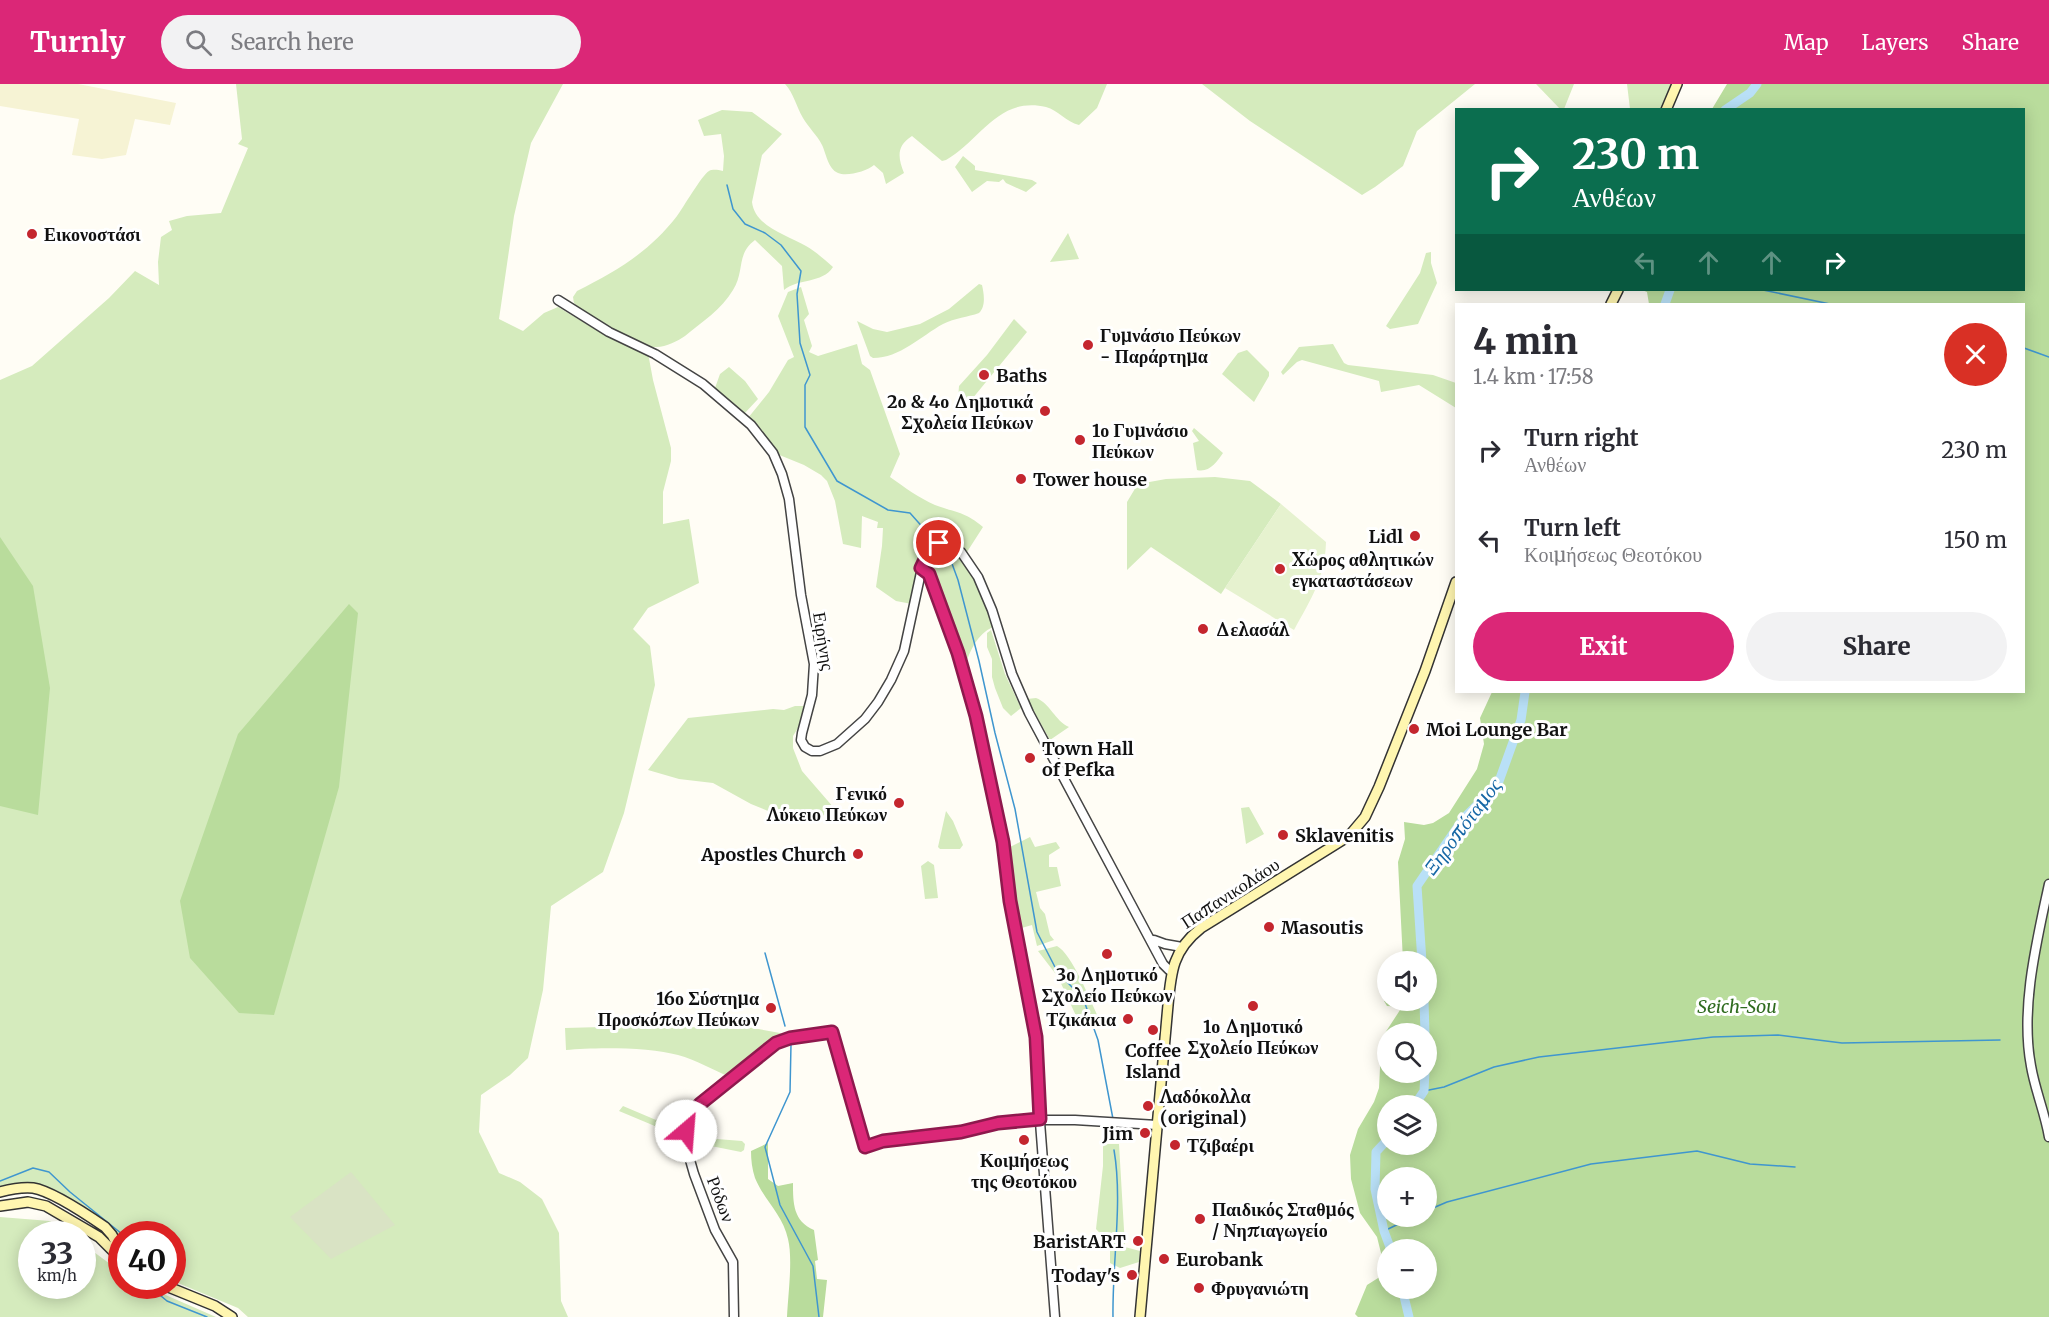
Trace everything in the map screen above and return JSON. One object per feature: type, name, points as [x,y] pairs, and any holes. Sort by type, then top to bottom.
[{"type":"main road","points":[[1667,108],[1677,84]]},
{"type":"main road","name":"Παπανικολάου","points":[[1140,1317],[1172,970],[1182,947],[1202,928],[1344,840],[1359,825],[1376,794],[1425,671],[1455,585]]},
{"type":"main road","points":[[0,1192],[28,1188],[52,1195],[108,1231]]},
{"type":"main road","points":[[0,1206],[28,1202],[46,1206],[99,1237],[108,1246]]},
{"type":"main road","points":[[186,1295],[222,1310],[232,1317]]},
{"type":"street","name":"Ειρήνης","points":[[558,300],[609,332],[656,354],[696,378],[734,409],[772,450],[788,492],[801,595],[814,664],[813,691],[801,735],[803,745],[807,749],[820,751],[840,742],[867,717],[895,672],[907,639],[921,568],[930,549],[938,543],[952,545],[961,552],[978,577],[993,613],[1010,669],[1027,708],[1163,964],[1172,970]]},
{"type":"street","points":[[921,568],[929,574],[958,653],[983,746],[1003,842],[1011,908],[1035,1033],[1055,1317]]},
{"type":"street","name":"Ειρήνης","points":[[1027,708],[1031,711],[1172,970]]},
{"type":"street","points":[[2049,884],[2040,926],[2027,1017],[2030,1065],[2049,1137]]},
{"type":"street","points":[[1154,940],[1182,947]]},
{"type":"street","name":"Ρόδων","points":[[734,1317],[734,1262],[715,1230],[694,1174],[686,1146],[687,1126],[705,1099],[775,1044],[790,1038],[832,1032],[865,1147],[883,1141],[961,1132],[998,1123],[1040,1119]]},
{"type":"street","points":[[1040,1119],[1156,1125]]},
{"type":"shaded area","points":[[0,84],[78,84],[176,103],[170,125],[135,119],[126,155],[102,159],[72,155],[79,119],[0,106]]},
{"type":"green space","points":[[236,84],[563,84],[531,143],[514,216],[499,319],[523,331],[544,313],[558,307],[603,334],[648,353],[671,448],[671,461],[663,492],[663,524],[689,519],[699,583],[648,608],[633,629],[650,646],[655,685],[624,813],[603,872],[551,906],[543,990],[528,1058],[510,1075],[481,1095],[479,1132],[499,1173],[520,1182],[542,1199],[559,1233],[561,1301],[568,1317],[248,1317],[238,1308],[186,1286],[186,1221],[108,1221],[108,1229],[45,1191],[0,1191],[0,380],[32,366],[109,298],[135,271],[159,285],[158,262],[161,237],[172,230],[169,221],[187,216],[221,213],[248,148],[238,144],[242,139]]},
{"type":"green space","points":[[785,84],[1107,84],[1097,108],[1079,125],[1046,107],[1029,105],[1015,108],[1002,114],[958,152],[942,161],[912,136],[901,148],[900,162],[904,173],[886,184],[883,173],[874,165],[852,174],[835,171],[820,141],[803,118]]},
{"type":"green space","points":[[1202,84],[1475,84],[1417,131],[1403,166],[1362,195],[1250,121]]},
{"type":"green space","points":[[1536,84],[1574,84],[1564,108],[1559,108]]},
{"type":"green space","points":[[1627,84],[1674,84],[1662,108],[1630,108]]},
{"type":"green space","name":"Seich-Sou","points":[[1727,84],[2049,84],[2049,1317],[1358,1317],[1355,1314],[1367,1285],[1377,1279],[1377,1299],[1437,1299],[1437,1239],[1378,1239],[1360,1213],[1351,1179],[1350,1155],[1358,1129],[1374,1102],[1379,1083],[1437,1083],[1437,1023],[1392,1023],[1399,1011],[1437,1011],[1437,951],[1402,951],[1398,862],[1405,839],[1404,822],[1424,825],[1433,823],[1449,813],[1477,769],[1484,744],[1480,718],[1492,693],[2025,693],[2025,303],[1649,303],[1647,292],[1644,291],[2025,291],[2025,108],[1713,108]]},
{"type":"green space","points":[[722,110],[752,112],[782,134],[762,155],[752,202],[754,211],[765,224],[810,248],[833,267],[823,276],[784,290],[782,266],[755,240],[745,251],[737,283],[717,309],[679,340],[662,346],[648,346],[626,337],[591,316],[575,304],[573,297],[577,291],[606,276],[644,250],[677,216],[709,171],[723,171],[724,156],[721,134],[704,136],[698,120]]},
{"type":"green space","points":[[963,156],[975,166],[975,170],[1032,180],[1037,183],[1026,192],[1006,183],[1003,179],[999,182],[987,181],[972,192],[955,167]]},
{"type":"green space","points":[[1068,233],[1079,259],[1050,262]]},
{"type":"green space","points":[[1431,252],[1431,263],[1437,283],[1418,324],[1390,329],[1386,326],[1420,273],[1426,253]]},
{"type":"green space","points":[[979,284],[982,285],[984,300],[979,313],[943,324],[910,346],[892,354],[873,358],[870,356],[857,321],[873,329],[887,332],[920,324],[949,309]]},
{"type":"green space","points":[[801,287],[809,314],[804,320],[812,346],[809,352],[818,356],[857,344],[862,364],[870,370],[900,454],[890,477],[923,499],[965,515],[983,527],[967,552],[955,542],[947,539],[937,539],[930,544],[920,562],[912,604],[896,601],[876,587],[883,528],[877,528],[878,522],[862,516],[861,548],[843,544],[835,501],[827,481],[804,465],[777,454],[748,418],[769,392],[788,360],[794,357],[778,316],[788,292]]},
{"type":"green space","points":[[1014,319],[1027,332],[963,410],[958,399],[959,386],[987,355]]},
{"type":"green space","points":[[1333,344],[1344,363],[1348,365],[1433,375],[1455,383],[1455,407],[1419,385],[1381,392],[1379,381],[1302,360],[1283,375],[1281,372],[1299,347]]},
{"type":"green space","points":[[1247,350],[1269,372],[1254,402],[1222,374],[1238,353]]},
{"type":"green space","points":[[729,367],[745,381],[758,399],[744,414],[715,388],[720,374]]},
{"type":"green space","points":[[1194,428],[1223,453],[1205,470],[1197,470],[1193,443],[1199,441],[1192,431]]},
{"type":"green space","points":[[1215,477],[1250,481],[1281,504],[1221,594],[1151,547],[1127,570],[1127,502],[1136,487],[1144,483],[1166,479]]},
{"type":"green space","name":"Χώρος αθλητικών εγκαταστάσεων","points":[[1281,504],[1326,542],[1320,577],[1294,630],[1225,588]]},
{"type":"green space","points":[[0,537],[33,586],[50,688],[38,815],[0,806]]},
{"type":"green space","points":[[940,546],[951,549],[968,566],[981,591],[993,627],[978,638],[965,666],[930,567],[931,555]]},
{"type":"green space","points":[[349,604],[358,613],[339,787],[274,1015],[239,1013],[190,958],[180,901],[238,734]]},
{"type":"green space","points":[[991,630],[1005,674],[1021,708],[1011,716],[1003,708],[992,677],[992,659],[987,647],[987,633]]},
{"type":"green space","points":[[1036,698],[1069,727],[1050,740],[1027,699]]},
{"type":"green space","points":[[795,706],[805,706],[801,723],[793,736],[793,748],[802,771],[834,808],[814,820],[804,822],[790,820],[751,804],[713,783],[679,779],[648,770],[688,718],[773,709],[784,710]]},
{"type":"green space","points":[[1249,807],[1264,834],[1246,844],[1241,808]]},
{"type":"green space","points":[[946,811],[963,845],[960,849],[940,849],[938,847]]},
{"type":"green space","points":[[1030,837],[1035,847],[1056,842],[1060,848],[1049,855],[1049,867],[1057,867],[1061,886],[1036,892],[1050,935],[1054,940],[1037,946],[1032,925],[1018,929],[1011,881],[1010,847]]},
{"type":"green space","points":[[928,861],[934,865],[938,898],[925,899],[921,866]]},
{"type":"green space","points":[[1057,946],[1075,968],[1099,1019],[1078,1020],[1058,977],[1038,951]]},
{"type":"green space","points":[[725,1023],[780,1033],[784,1036],[765,1047],[730,1077],[667,1052],[622,1048],[566,1050],[565,1028],[676,1025],[708,1029]]},
{"type":"green space","points":[[623,1106],[682,1131],[681,1137],[619,1111]]},
{"type":"green space","points":[[692,1137],[742,1141],[745,1144],[744,1150],[741,1152],[691,1142]]},
{"type":"green space","points":[[768,1143],[768,1179],[778,1186],[793,1183],[794,1204],[798,1216],[802,1222],[814,1230],[818,1260],[815,1261],[817,1279],[827,1280],[823,1317],[787,1317],[790,1267],[786,1230],[755,1178],[751,1161],[751,1151]]},
{"type":"green space","points":[[1103,1144],[1119,1144],[1125,1247],[1140,1251],[1139,1262],[1120,1268],[1110,1263],[1110,1244],[1096,1229],[1103,1166]]},
{"type":"green space","points":[[351,1172],[395,1225],[331,1259],[290,1217]]},
{"type":"green space","points":[[0,1217],[50,1221],[18,1221],[18,1299],[96,1299],[96,1254],[108,1262],[108,1299],[175,1299],[216,1317],[0,1317]]},
{"type":"waterway","name":"Ξηροπόταμος","points":[[1728,108],[1750,93],[1757,84]]},
{"type":"waterway","points":[[727,185],[733,209],[745,224],[765,233],[781,245],[801,271],[797,294],[800,343],[810,375],[805,385],[805,427],[837,481],[888,510],[910,513],[934,540]]},
{"type":"waterway","name":"Ξηροπόταμος","points":[[1665,303],[1670,291]]},
{"type":"waterway","points":[[1768,291],[1825,303]]},
{"type":"waterway","points":[[2025,348],[2049,357]]},
{"type":"waterway","points":[[939,547],[951,561],[958,580],[979,661],[1015,809],[1037,932],[1058,973],[1083,998],[1098,1040],[1113,1119]]},
{"type":"waterway","name":"Ξηροπόταμος","points":[[1421,951],[1417,886],[1463,819],[1498,784],[1521,720],[1525,693]]},
{"type":"waterway","points":[[765,953],[785,1026]]},
{"type":"waterway","name":"Ξηροπόταμος","points":[[1424,1011],[1425,1023]]},
{"type":"waterway","points":[[1424,1091],[1444,1087],[1494,1067],[1539,1057],[1713,1037],[1778,1035],[1842,1043],[2000,1040]]},
{"type":"waterway","points":[[791,1044],[790,1092],[765,1147],[780,1205],[813,1266],[819,1317]]},
{"type":"waterway","name":"Ξηροπόταμος","points":[[1421,1095],[1424,1083]]},
{"type":"waterway","points":[[1113,1317],[1118,1190],[1114,1150]]},
{"type":"waterway","name":"Ξηροπόταμος","points":[[1377,1151],[1375,1189],[1387,1239]]},
{"type":"waterway","points":[[1437,1206],[1591,1164],[1697,1151],[1750,1164],[1795,1167]]},
{"type":"waterway","points":[[0,1181],[33,1168],[49,1172],[108,1223]]},
{"type":"waterway","points":[[1384,1231],[1392,1227]]},
{"type":"waterway","points":[[165,1299],[207,1317]]},
{"type":"waterway","name":"Ξηροπόταμος","points":[[1405,1299],[1409,1317]]},
{"type":"place","name":"Εικονοστάσι","points":[[32,234]]},
{"type":"place","name":"Γυμνάσιο Πεύκων - Παράρτημα","points":[[1088,345]]},
{"type":"place","name":"Baths","points":[[984,375]]},
{"type":"place","name":"2ο & 4ο Δημοτικά Σχολεία Πεύκων","points":[[1045,411]]},
{"type":"place","name":"1ο Γυμνάσιο Πεύκων","points":[[1080,440]]},
{"type":"place","name":"Tower house","points":[[1021,479]]},
{"type":"place","name":"Lidl","points":[[1415,536]]},
{"type":"place","name":"Χώρος αθλητικών εγκαταστάσεων","points":[[1280,569]]},
{"type":"place","name":"Δελασάλ","points":[[1203,629]]},
{"type":"place","name":"Moi Lounge Bar","points":[[1414,729]]},
{"type":"place","name":"Town Hall of Pefka","points":[[1030,758]]},
{"type":"place","name":"Γενικό Λύκειο Πεύκων","points":[[899,803]]},
{"type":"place","name":"Sklavenitis","points":[[1283,835]]},
{"type":"place","name":"Apostles Church","points":[[858,854]]},
{"type":"place","name":"Masoutis","points":[[1269,927]]},
{"type":"place","name":"3ο Δημοτικό Σχολείο Πεύκων","points":[[1107,954]]},
{"type":"place","name":"1ο Δημοτικό Σχολείο Πεύκων","points":[[1253,1006]]},
{"type":"place","name":"16ο Σύστημα Προσκόπων Πεύκων","points":[[771,1008]]},
{"type":"place","name":"Τζικάκια","points":[[1128,1019]]},
{"type":"place","name":"Coffee Island","points":[[1153,1030]]},
{"type":"place","name":"Λαδόκολλα (original)","points":[[1148,1106]]},
{"type":"place","name":"Jim","points":[[1145,1133]]},
{"type":"place","name":"Κοιμήσεως της Θεοτόκου","points":[[1024,1140]]},
{"type":"place","name":"Τζιβαέρι","points":[[1175,1145]]},
{"type":"place","name":"Παιδικός Σταθμός / Νηπιαγωγείο","points":[[1200,1219]]},
{"type":"place","name":"BaristART","points":[[1138,1241]]},
{"type":"place","name":"Eurobank","points":[[1164,1259]]},
{"type":"place","name":"Today's","points":[[1132,1275]]},
{"type":"place","name":"Φρυγανιώτη","points":[[1199,1288]]},
{"type":"route","points":[[686,1131],[689,1121],[700,1104],[775,1044],[790,1038],[832,1032],[865,1147],[883,1141],[961,1132],[998,1123],[1040,1119],[1037,1042],[1007,885],[1003,842],[983,746],[958,653],[929,574],[921,568],[931,547],[939,543]]}]
